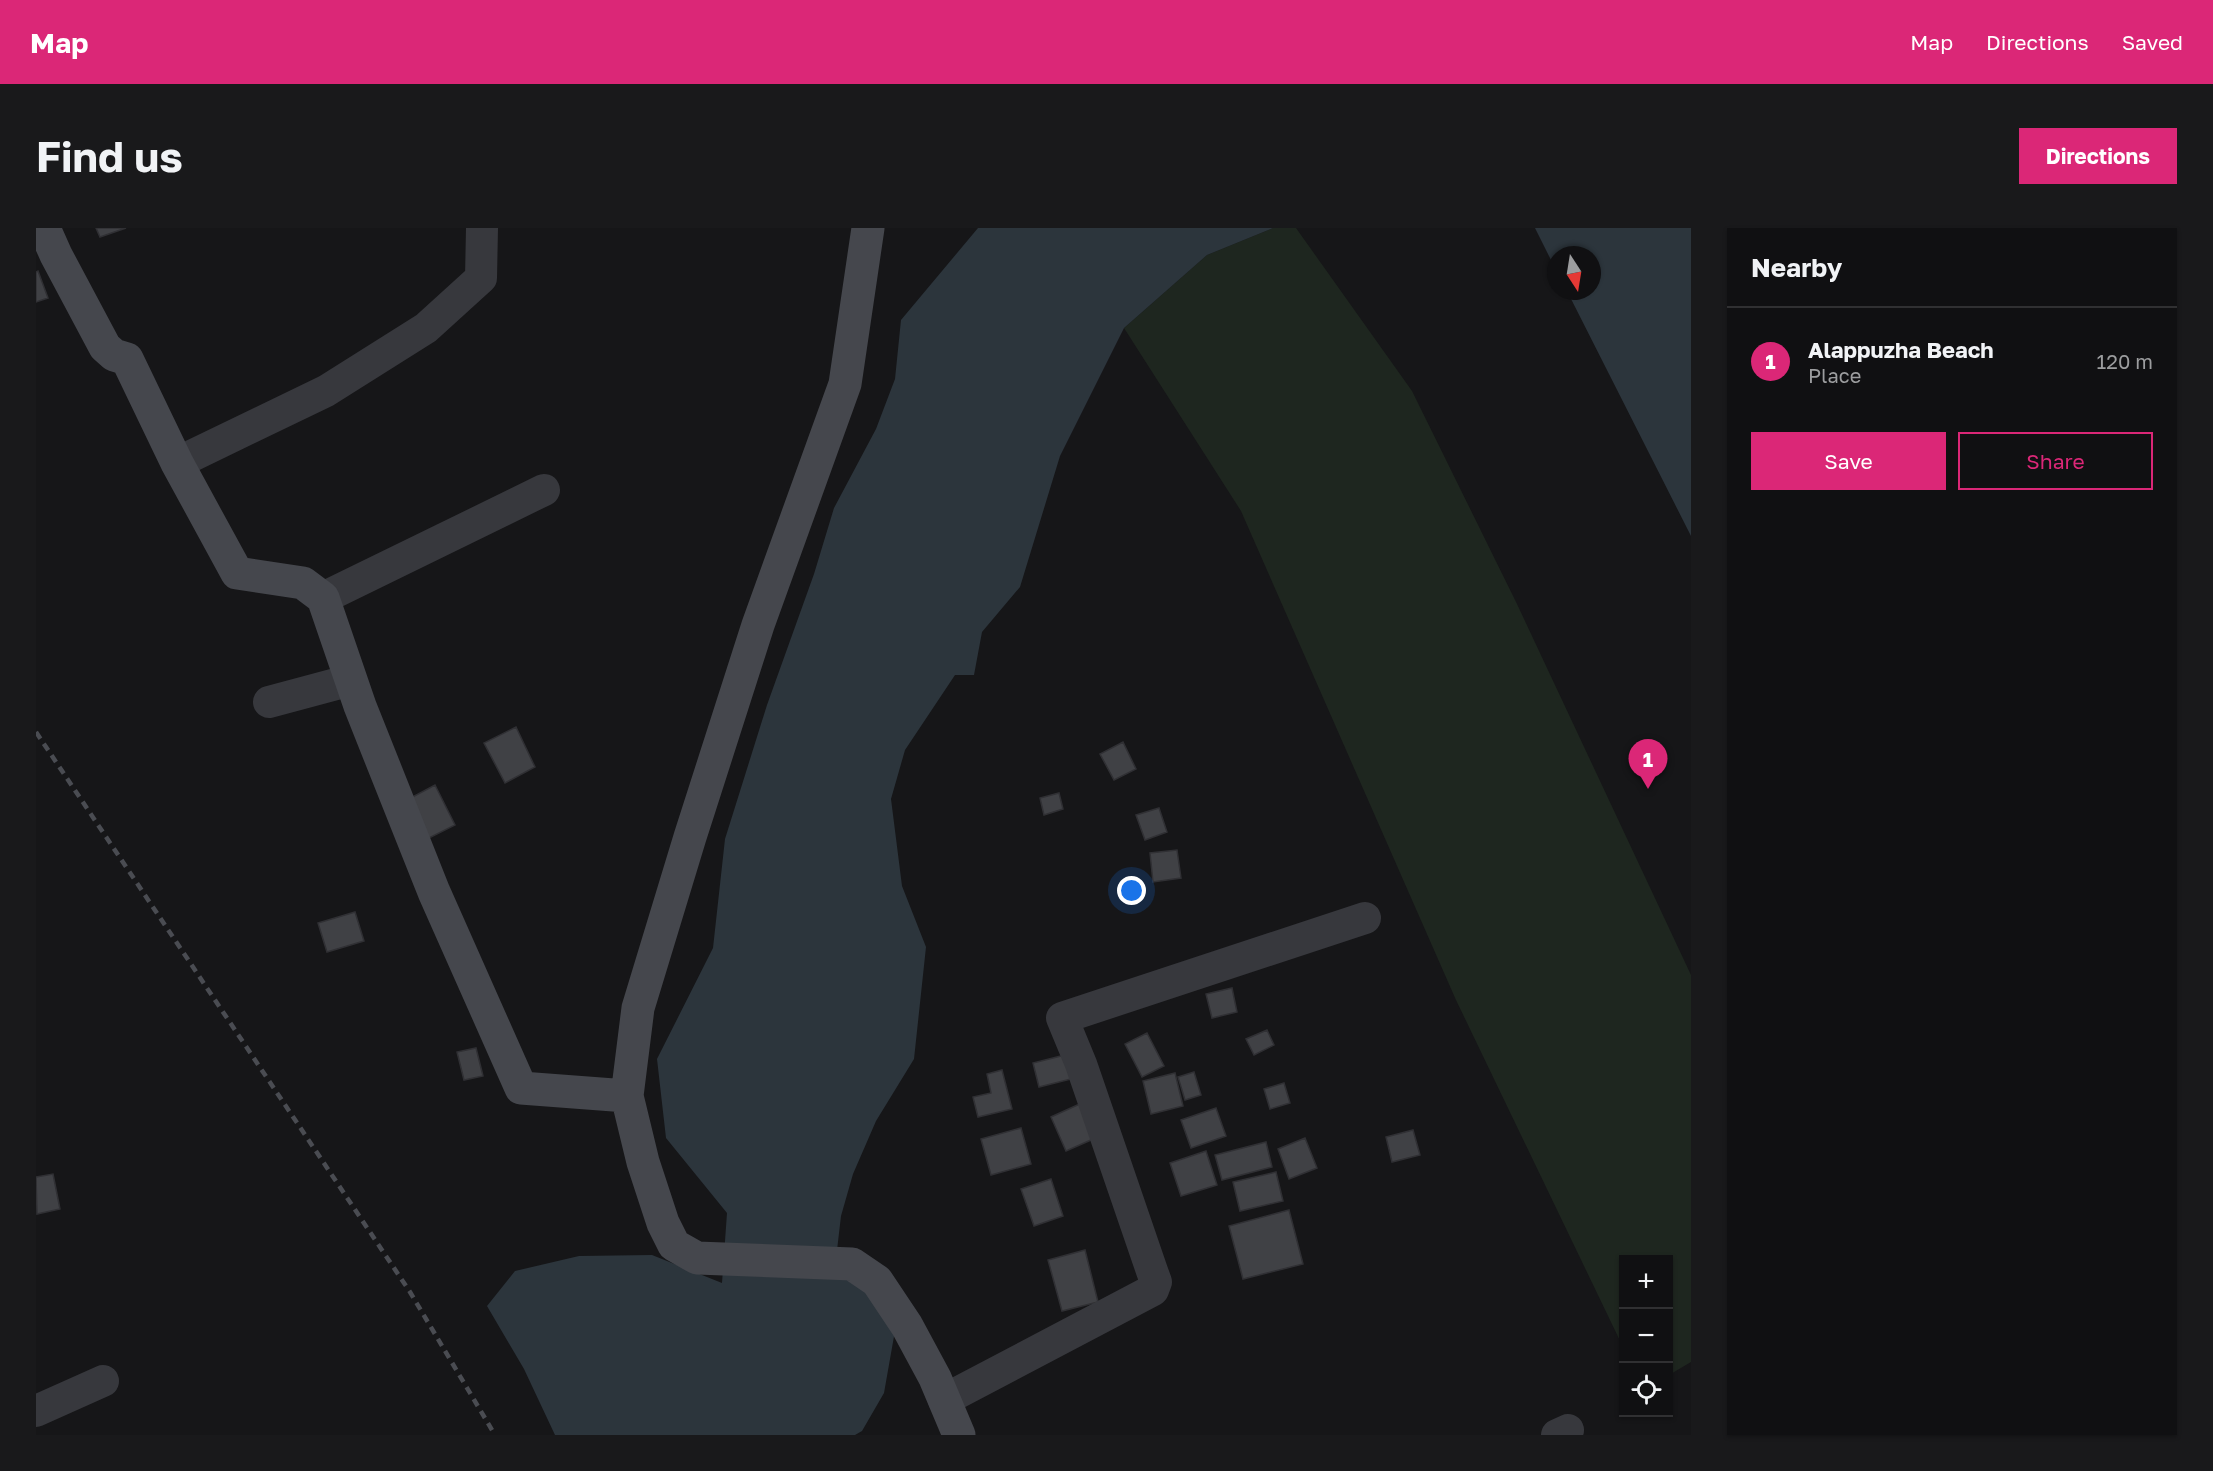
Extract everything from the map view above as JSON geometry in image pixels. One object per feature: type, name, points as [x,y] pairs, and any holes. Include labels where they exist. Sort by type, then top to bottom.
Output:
[{"type":"main road","points":[[44,228],[105,347],[114,355],[127,359],[177,463],[237,573],[303,583],[322,598],[351,680],[434,892],[521,1088],[627,1096]]},
{"type":"main road","points":[[868,228],[845,384],[758,625],[690,837],[638,1008],[627,1096],[663,1223],[674,1245],[697,1258],[852,1264],[878,1281],[907,1326],[935,1378],[958,1434]]},
{"type":"street","points":[[177,463],[326,391],[426,328],[482,278],[482,228]]},
{"type":"street","points":[[322,598],[544,490]]},
{"type":"street","points":[[269,702],[351,680]]},
{"type":"street","points":[[944,1400],[1153,1290],[1156,1282],[1081,1064],[1062,1018],[1365,918]]},
{"type":"street","points":[[36,1411],[103,1381]]},
{"type":"shaded area","points":[[978,228],[1273,228],[1207,255],[1124,328],[1060,456],[1020,587],[982,632],[974,675],[955,675],[905,750],[891,799],[902,886],[926,947],[914,1059],[876,1121],[853,1174],[841,1216],[834,1276],[874,1288],[896,1325],[884,1393],[862,1431],[855,1435],[555,1435],[524,1369],[487,1306],[515,1271],[579,1256],[652,1255],[722,1283],[727,1213],[666,1138],[657,1059],[713,948],[725,839],[767,705],[814,574],[834,508],[876,429],[895,379],[901,320]]},
{"type":"shaded area","points":[[1273,228],[1296,228],[1412,391],[1517,604],[1691,975],[1691,1362],[1673,1373],[1673,1255],[1619,1255],[1619,1339],[1456,1000],[1241,511],[1124,328],[1207,255]]},
{"type":"shaded area","points":[[1535,228],[1691,228],[1691,536],[1572,300],[1601,300],[1601,246],[1547,246],[1547,252]]},
{"type":"building","points":[[96,228],[126,228],[100,237]]},
{"type":"building","points":[[38,271],[48,298],[36,302],[36,272]]},
{"type":"building","points":[[516,727],[535,767],[505,783],[484,743]]},
{"type":"building","points":[[1123,742],[1136,769],[1114,780],[1100,754]]},
{"type":"building","points":[[435,785],[455,825],[423,841],[403,802]]},
{"type":"building","points":[[1059,793],[1063,809],[1044,815],[1040,798]]},
{"type":"building","points":[[1159,808],[1167,832],[1145,840],[1136,815]]},
{"type":"building","points":[[1177,850],[1181,878],[1153,882],[1150,853]]},
{"type":"building","points":[[355,912],[364,941],[327,952],[318,923]]},
{"type":"building","points":[[1232,988],[1237,1012],[1212,1018],[1206,994]]},
{"type":"building","points":[[1267,1030],[1274,1045],[1254,1055],[1246,1039]]},
{"type":"building","points":[[1147,1033],[1164,1066],[1142,1077],[1125,1044]]},
{"type":"building","points":[[476,1048],[483,1076],[464,1080],[457,1052]]},
{"type":"building","points":[[1065,1055],[1071,1079],[1039,1087],[1033,1063]]},
{"type":"building","points":[[1002,1070],[1012,1109],[978,1117],[973,1097],[991,1093],[987,1074]]},
{"type":"building","points":[[1194,1072],[1201,1095],[1185,1100],[1178,1077]]},
{"type":"building","points":[[1175,1073],[1183,1106],[1151,1114],[1143,1081]]},
{"type":"building","points":[[1284,1083],[1290,1103],[1270,1109],[1264,1089]]},
{"type":"building","points":[[1084,1102],[1100,1136],[1066,1151],[1051,1117]]},
{"type":"building","points":[[1216,1108],[1226,1136],[1191,1148],[1181,1120]]},
{"type":"building","points":[[1021,1128],[1031,1164],[991,1175],[981,1139]]},
{"type":"building","points":[[1413,1130],[1420,1155],[1392,1162],[1386,1137]]},
{"type":"building","points":[[1305,1138],[1317,1168],[1289,1179],[1278,1149]]},
{"type":"building","points":[[1266,1142],[1272,1167],[1222,1180],[1215,1155]]},
{"type":"building","points":[[1206,1151],[1217,1185],[1181,1196],[1170,1163]]},
{"type":"building","points":[[1276,1172],[1283,1201],[1240,1211],[1233,1182]]},
{"type":"building","points":[[53,1174],[60,1209],[37,1214],[36,1177]]},
{"type":"building","points":[[1051,1179],[1063,1216],[1034,1226],[1021,1189]]},
{"type":"building","points":[[1289,1210],[1303,1264],[1243,1279],[1229,1226]]},
{"type":"building","points":[[1085,1250],[1098,1302],[1062,1311],[1048,1260]]},
{"type":"railway","points":[[36,732],[410,1292],[495,1435]]},
{"type":"place","name":"Alappuzha Beach","points":[[1648,789]]}]
